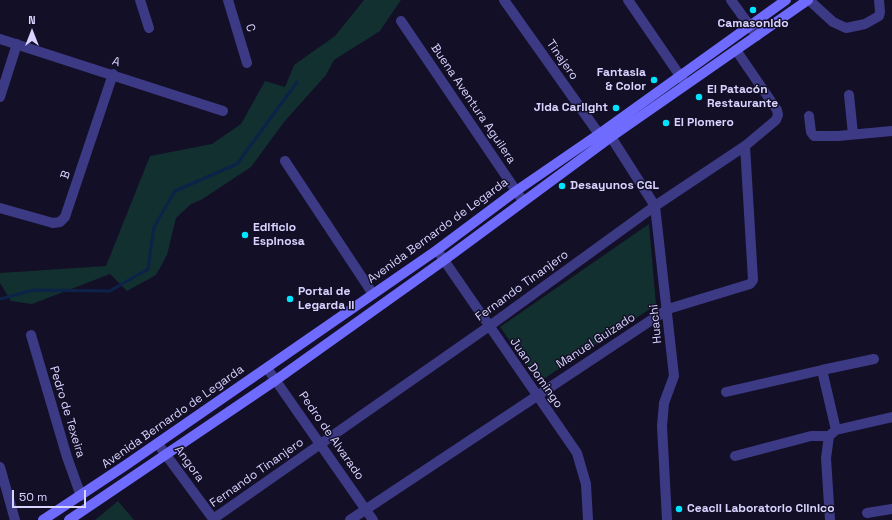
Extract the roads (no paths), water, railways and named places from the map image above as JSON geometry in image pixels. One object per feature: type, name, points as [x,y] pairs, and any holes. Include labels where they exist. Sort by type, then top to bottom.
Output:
[{"type":"street","points":[[140,0],[149,28]]},
{"type":"street","name":"C","points":[[228,0],[247,63]]},
{"type":"street","name":"Tinajero","points":[[504,0],[599,134]]},
{"type":"street","points":[[628,0],[686,85]]},
{"type":"street","points":[[731,0],[757,36]]},
{"type":"street","name":"Avenida Bernardo de Legarda","points":[[43,520],[158,444],[437,250],[516,191],[599,134],[749,25],[786,0]]},
{"type":"street","points":[[69,520],[276,380],[444,260],[611,136],[809,0],[833,22],[846,28],[865,24],[878,16],[880,12],[879,0]]},
{"type":"street","name":"Buena Aventura Aguilera","points":[[401,21],[523,201]]},
{"type":"street","name":"A","points":[[0,39],[113,74],[223,112]]},
{"type":"street","points":[[0,96],[17,44]]},
{"type":"street","name":"Fernando Tinanjero","points":[[213,519],[488,327],[655,206],[745,146],[776,120],[778,110],[736,50]]},
{"type":"street","name":"B","points":[[0,208],[53,223],[60,222],[65,217],[113,74]]},
{"type":"street","points":[[849,95],[853,134]]},
{"type":"street","points":[[809,116],[810,132],[814,136],[892,130]]},
{"type":"street","name":"Huachi","points":[[611,136],[655,206],[668,310],[674,376],[664,403],[662,426],[667,520]]},
{"type":"street","name":"Manuel Guizado","points":[[350,520],[668,310],[746,286],[753,280],[745,146]]},
{"type":"street","points":[[285,161],[373,294]]},
{"type":"street","name":"Juan Domingo","points":[[437,250],[488,327],[577,453],[586,484],[588,520]]},
{"type":"street","name":"Pedro de Texeira","points":[[31,335],[67,457],[81,496]]},
{"type":"street","points":[[726,392],[874,359]]},
{"type":"street","name":"Pedro de Alvarado","points":[[267,368],[373,520]]},
{"type":"street","points":[[822,370],[832,433],[826,458],[830,520]]},
{"type":"street","points":[[735,456],[810,436],[832,433],[892,417]]},
{"type":"street","name":"Angora","points":[[158,444],[213,519]]},
{"type":"street","points":[[0,467],[15,520]]},
{"type":"street","points":[[867,513],[892,509]]},
{"type":"waterway","points":[[0,299],[34,290],[110,291],[148,269],[154,227],[175,191],[237,164],[297,82]]},
{"type":"place","name":"Camasonido","points":[[753,10]]},
{"type":"place","name":"Fantasia & Color","points":[[654,80]]},
{"type":"place","name":"El Patacón Restaurante","points":[[699,97]]},
{"type":"place","name":"Jida Carlight","points":[[616,108]]},
{"type":"place","name":"El Plomero","points":[[666,123]]},
{"type":"place","name":"Desayunos CGL","points":[[562,186]]},
{"type":"place","name":"Edificio Espinosa","points":[[245,235]]},
{"type":"place","name":"Portal de Legarda II","points":[[290,299]]},
{"type":"place","name":"Ceacli Laboratorio Clinico","points":[[679,509]]}]
